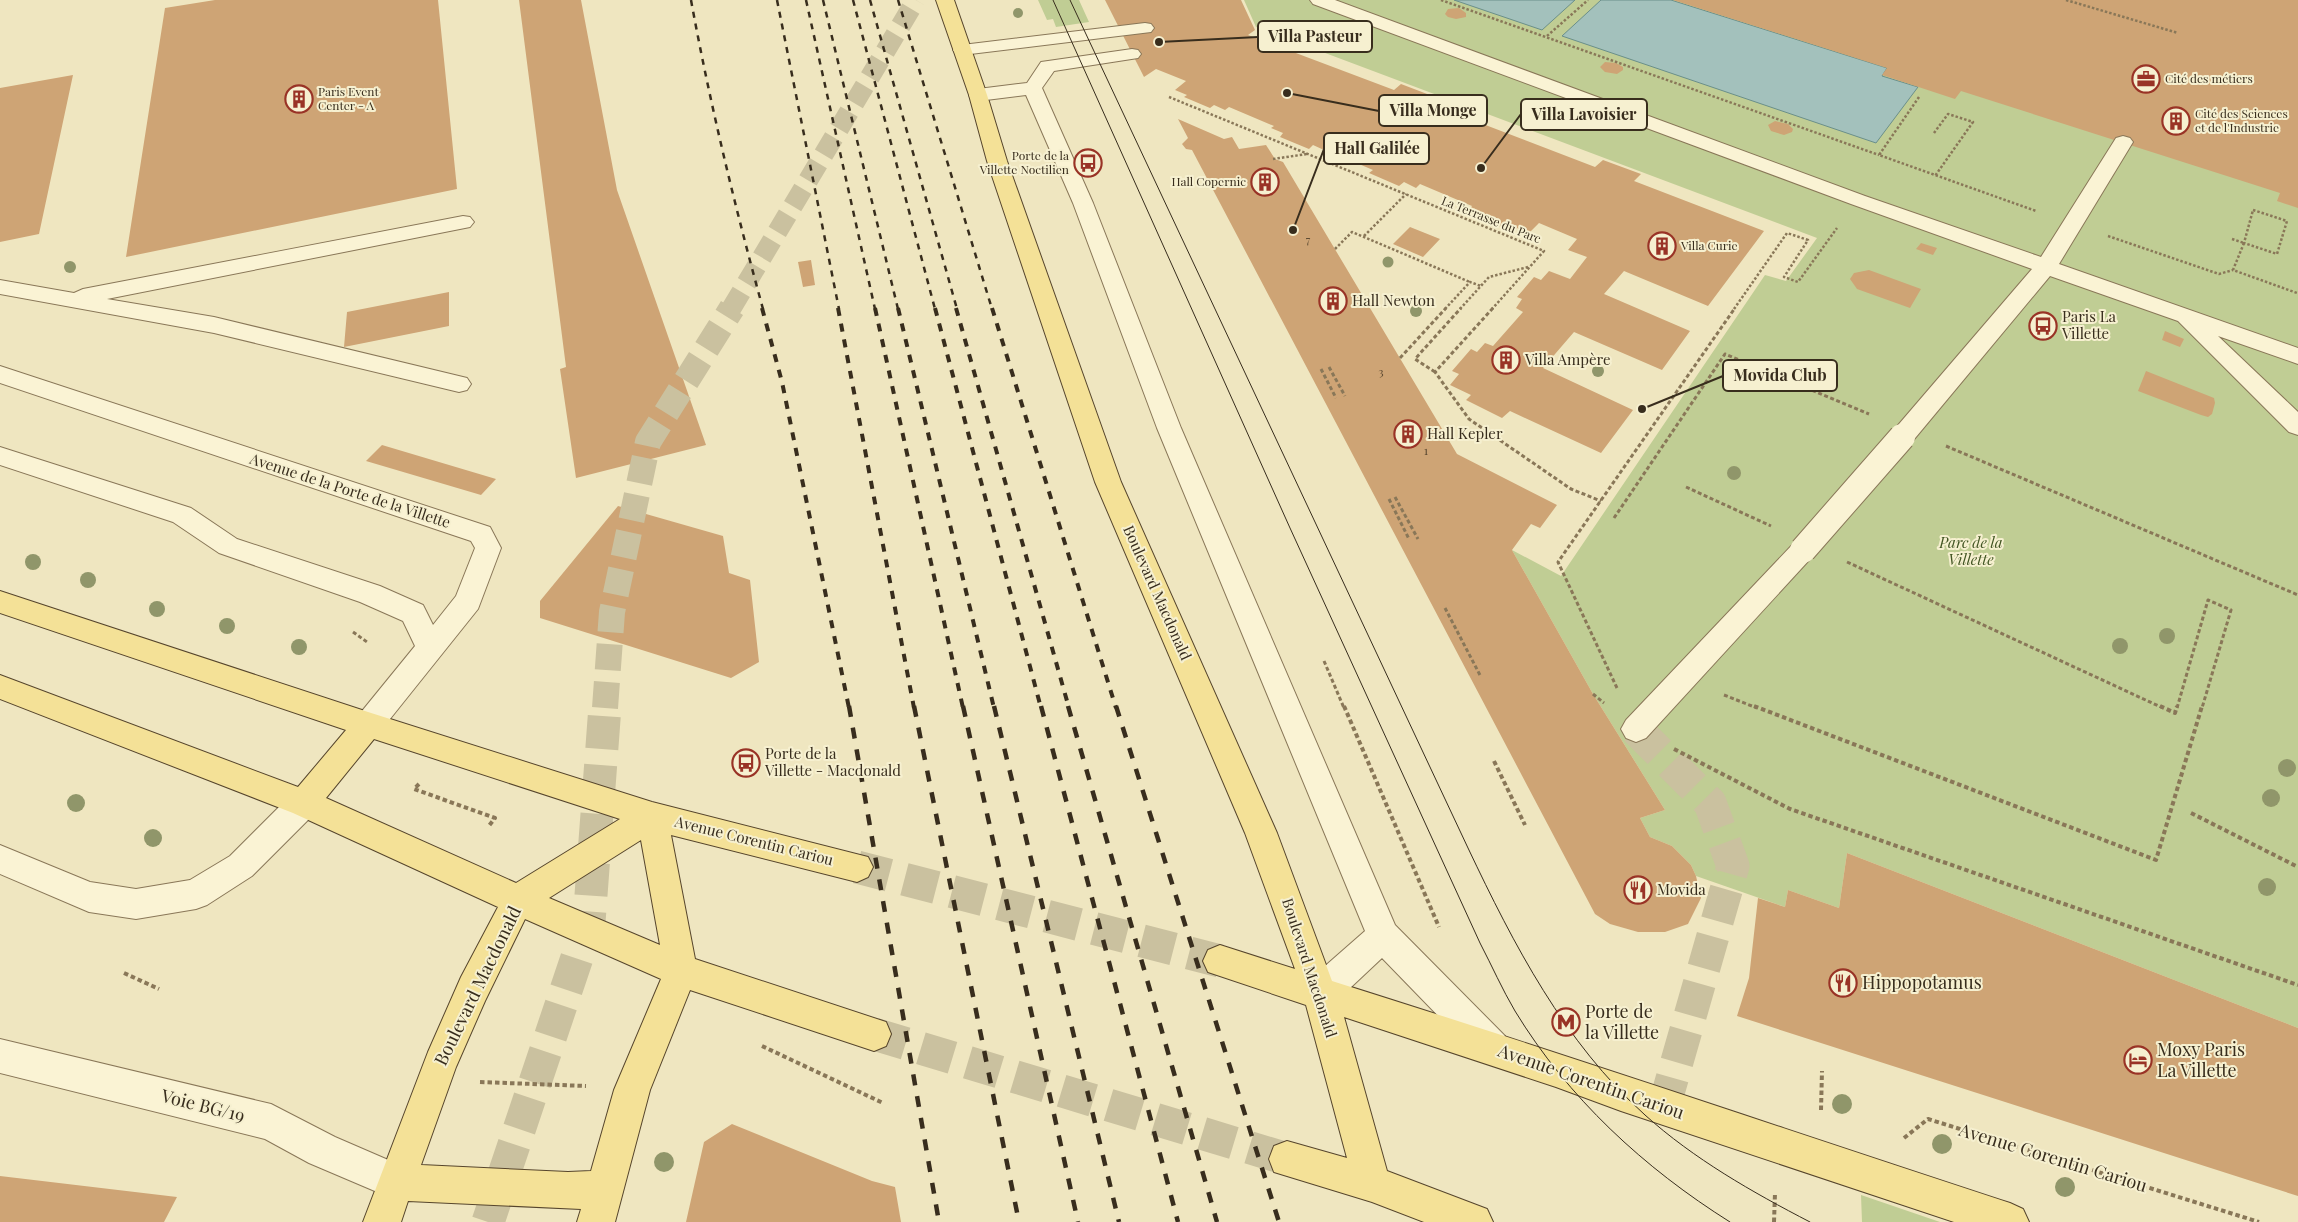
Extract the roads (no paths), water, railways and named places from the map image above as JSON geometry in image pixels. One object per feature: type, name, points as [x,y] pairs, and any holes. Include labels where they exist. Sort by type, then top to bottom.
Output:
[{"type":"main road","name":"Boulevard Macdonald","points":[[945,0],[978,95],[997,161],[1108,482],[1261,833],[1320,993],[1372,1184]]},
{"type":"main road","points":[[0,602],[368,725],[652,816],[681,971],[632,1090],[600,1205],[568,1191],[396,1182]]},
{"type":"main road","points":[[0,688],[304,803],[681,971],[874,1034]]},
{"type":"main road","points":[[304,803],[368,725]]},
{"type":"main road","name":"Boulevard Macdonald","points":[[382,1222],[451,1037],[518,900],[652,816]]},
{"type":"main road","name":"Avenue Corentin Cariou","points":[[652,816],[857,867]]},
{"type":"main road","points":[[1220,961],[1320,993]]},
{"type":"main road","name":"Avenue Corentin Cariou","points":[[1320,993],[1556,1068],[1621,1093],[2010,1222]]},
{"type":"main road","points":[[1287,1159],[1372,1184],[1474,1222]]},
{"type":"street","points":[[1319,0],[1858,200],[1949,240],[2047,265],[2170,316],[2298,356]]},
{"type":"street","points":[[962,50],[1145,28]]},
{"type":"street","points":[[978,95],[1033,88],[1048,66],[1132,54]]},
{"type":"street","points":[[1033,88],[1083,203],[1168,428],[1383,936],[1493,1048]]},
{"type":"street","points":[[1636,729],[1681,678],[1803,550],[2047,265],[2123,142]]},
{"type":"street","points":[[67,299],[462,222]]},
{"type":"street","points":[[0,287],[214,325],[459,384]]},
{"type":"street","points":[[2170,316],[2298,426]]},
{"type":"street","name":"Avenue de la Porte de la Villette","points":[[0,374],[481,534],[488,548],[468,601],[368,725]]},
{"type":"street","points":[[0,456],[182,515],[228,546],[370,594],[413,613],[430,648]]},
{"type":"street","points":[[0,859],[89,897],[136,904],[196,894],[241,866],[304,803]]},
{"type":"street","points":[[1320,993],[1383,936]]},
{"type":"street","name":"Voie BG/19","points":[[0,1056],[271,1122],[322,1150],[396,1182]]},
{"type":"water","points":[[1454,0],[1575,0],[1542,30]]},
{"type":"water","points":[[1601,0],[1671,0],[1887,68],[1882,76],[1918,87],[1876,143],[1562,36]]},
{"type":"tunnel","points":[[731,309],[916,0]]},
{"type":"tunnel","points":[[605,708],[612,612],[648,442],[732,308]]},
{"type":"tunnel","points":[[488,1222],[589,922],[605,706]]},
{"type":"tunnel","points":[[1636,729],[1710,803],[1733,866],[1664,1107]]},
{"type":"tunnel","points":[[857,867],[1220,961]]},
{"type":"tunnel","points":[[874,1034],[1287,1159]]},
{"type":"tram line","points":[[1053,0],[1290,528],[1480,943],[1510,1003],[1536,1043],[1559,1073],[1610,1129],[1668,1178],[1730,1222]]},
{"type":"tram line","points":[[1070,0],[1468,848],[1504,920],[1543,991],[1590,1056],[1616,1087],[1645,1115],[1683,1146],[1724,1174],[1810,1222]]},
{"type":"railway","points":[[691,0],[706,78],[763,309]]},
{"type":"railway","points":[[777,0],[839,309]]},
{"type":"railway","points":[[806,0],[875,309]]},
{"type":"railway","points":[[823,0],[898,309]]},
{"type":"railway","points":[[853,0],[935,309]]},
{"type":"railway","points":[[870,0],[957,309]]},
{"type":"railway","points":[[898,0],[992,309]]},
{"type":"railway","points":[[762,308],[782,382],[849,708]]},
{"type":"railway","points":[[838,308],[914,708]]},
{"type":"railway","points":[[875,308],[963,708]]},
{"type":"railway","points":[[898,308],[994,708]]},
{"type":"railway","points":[[935,308],[1041,708]]},
{"type":"railway","points":[[956,308],[1069,708]]},
{"type":"railway","points":[[992,308],[1116,708]]},
{"type":"railway","points":[[849,706],[939,1222]]},
{"type":"railway","points":[[914,706],[1019,1222]]},
{"type":"railway","points":[[963,706],[1078,1222]]},
{"type":"railway","points":[[994,706],[1119,1222]]},
{"type":"railway","points":[[1041,706],[1178,1222]]},
{"type":"railway","points":[[1068,706],[1217,1222]]},
{"type":"railway","points":[[1116,706],[1279,1222]]},
{"type":"place","name":"Villa Pasteur","points":[[1159,42]]},
{"type":"place","name":"Cité des métiers","points":[[2146,79]]},
{"type":"place","name":"Villa Monge","points":[[1287,93]]},
{"type":"place","name":"Paris Event Center - A","points":[[299,99]]},
{"type":"place","name":"Cité des Sciences et de l'Industrie","points":[[2176,121]]},
{"type":"place","name":"Porte de la Villette Noctilien","points":[[1088,163]]},
{"type":"place","name":"Villa Lavoisier","points":[[1481,168]]},
{"type":"place","name":"Hall Copernic","points":[[1265,182]]},
{"type":"place","name":"Hall Galilée","points":[[1293,230]]},
{"type":"place","name":"Villa Curie","points":[[1662,246]]},
{"type":"place","name":"Hall Newton","points":[[1333,301]]},
{"type":"place","name":"Paris La Villette","points":[[2043,326]]},
{"type":"place","name":"Villa Ampère","points":[[1506,360]]},
{"type":"place","name":"Movida Club","points":[[1642,409]]},
{"type":"place","name":"Hall Kepler","points":[[1408,434]]},
{"type":"place","name":"Porte de la Villette - Macdonald","points":[[746,763]]},
{"type":"place","name":"Movida","points":[[1638,890]]},
{"type":"place","name":"Hippopotamus","points":[[1843,983]]},
{"type":"place","name":"Porte de la Villette","points":[[1566,1022]]},
{"type":"place","name":"Moxy Paris La Villette","points":[[2138,1060]]},
{"type":"park label","name":"Parc de la Villette","points":[[1971,552]]}]
